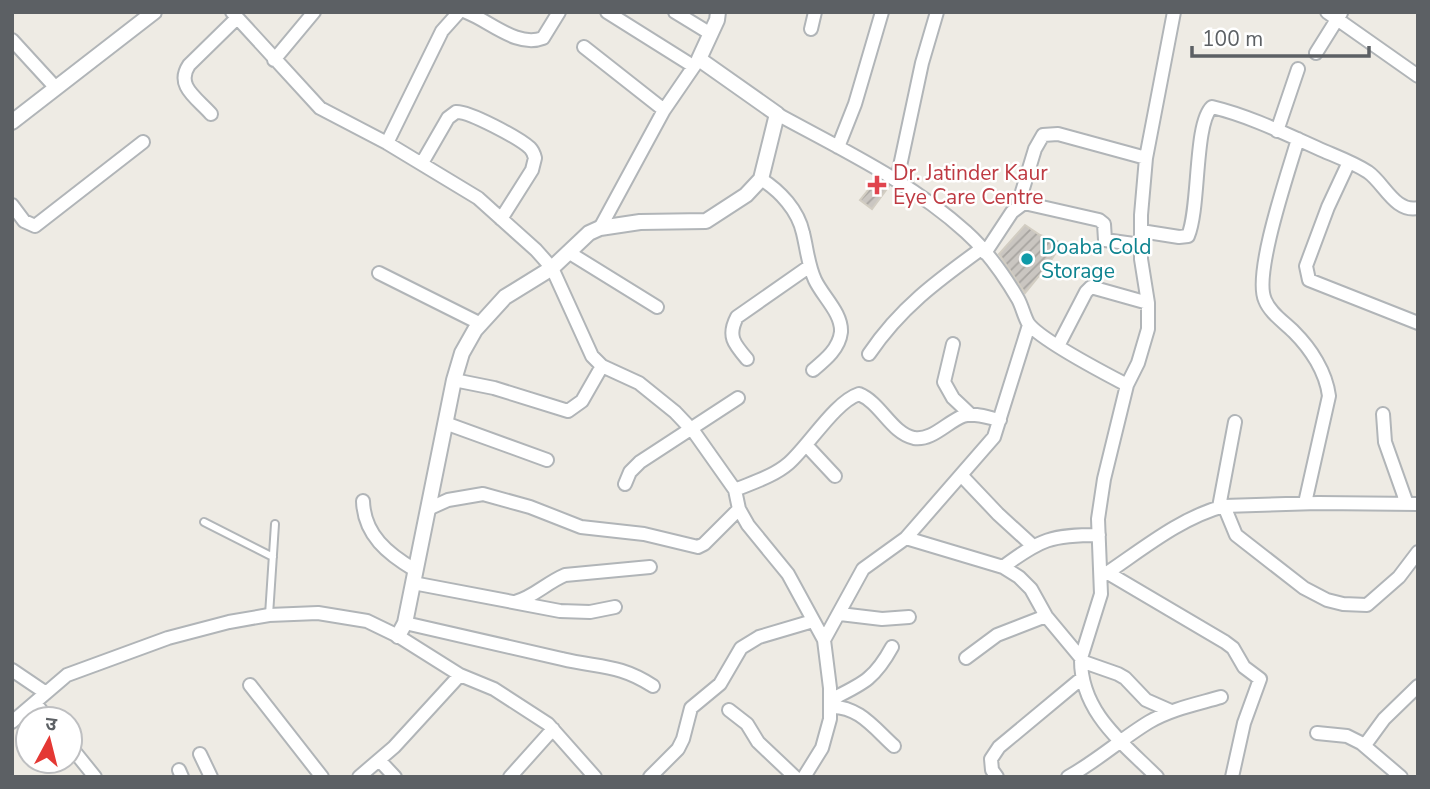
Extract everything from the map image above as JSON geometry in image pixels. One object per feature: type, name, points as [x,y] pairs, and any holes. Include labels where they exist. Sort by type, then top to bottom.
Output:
[{"type":"street","points":[[12,122],[154,12]]},
{"type":"street","points":[[275,61],[314,12]]},
{"type":"street","points":[[387,143],[442,31],[459,12]]},
{"type":"street","points":[[466,12],[528,41],[543,38],[559,12]]},
{"type":"street","points":[[607,12],[777,114],[897,180],[967,233],[1018,299],[1029,325],[1058,346],[1127,385]]},
{"type":"street","points":[[675,12],[710,34]]},
{"type":"street","points":[[600,228],[664,110],[696,63],[718,12]]},
{"type":"street","points":[[811,29],[815,12]]},
{"type":"street","points":[[838,148],[855,104],[882,12]]},
{"type":"street","points":[[897,180],[922,62],[937,12]]},
{"type":"street","points":[[1157,777],[1121,743],[1098,715],[1082,678],[1081,659],[1105,575],[1098,519],[1104,479],[1127,385],[1138,363],[1148,329],[1148,303],[1140,259],[1146,158],[1174,12]]},
{"type":"street","points":[[1316,53],[1335,14],[1418,76]]},
{"type":"street","points":[[211,114],[185,86],[184,72],[235,15],[320,108],[387,143],[478,198],[536,250],[552,268],[592,356],[602,366],[639,383],[691,428],[736,490],[739,509],[748,525],[788,574],[824,640],[830,719],[821,748],[804,777]]},
{"type":"street","points":[[12,40],[56,88]]},
{"type":"street","points":[[584,47],[664,110]]},
{"type":"street","points":[[1277,131],[1298,69]]},
{"type":"street","points":[[1141,231],[1188,236],[1203,130],[1210,107],[1298,139],[1349,162],[1368,172],[1397,203],[1410,209],[1418,208]]},
{"type":"street","points":[[422,163],[448,118],[456,112],[466,113],[530,148],[535,158],[532,170],[501,219]]},
{"type":"street","points":[[402,630],[454,380],[462,353],[481,324],[505,297],[552,268],[589,233],[600,228],[640,222],[706,221],[746,195],[761,179],[777,114]]},
{"type":"street","points":[[869,354],[902,311],[983,251],[1018,205],[1035,149],[1043,135],[1058,135],[1146,158]]},
{"type":"street","points":[[1298,139],[1278,205],[1262,283],[1265,301],[1296,334],[1324,372],[1327,383],[1329,396],[1305,503]]},
{"type":"street","points":[[12,205],[24,221],[35,226],[143,142]]},
{"type":"street","points":[[1349,162],[1328,207],[1306,266],[1306,276],[1309,280],[1418,323]]},
{"type":"street","points":[[761,179],[774,188],[797,217],[816,282],[838,317],[841,334],[834,351],[813,370]]},
{"type":"street","points":[[1018,205],[1034,204],[1099,220],[1104,224],[1105,240],[1141,245]]},
{"type":"street","points":[[568,252],[657,307]]},
{"type":"street","points":[[747,359],[732,337],[732,327],[737,317],[810,266]]},
{"type":"street","points":[[379,273],[481,324]]},
{"type":"street","points":[[1058,346],[1091,287],[1148,303]]},
{"type":"street","points":[[824,640],[863,569],[906,538],[985,449],[1000,420],[1029,325]]},
{"type":"street","points":[[953,344],[944,382],[953,398],[971,415]]},
{"type":"street","points":[[454,380],[494,388],[568,411],[582,401],[602,366]]},
{"type":"street","points":[[736,490],[780,470],[807,446],[836,410],[848,399],[859,394],[874,403],[898,429],[915,438],[931,435],[962,416],[1000,420]]},
{"type":"street","points":[[625,484],[634,467],[738,397]]},
{"type":"street","points":[[1105,575],[1167,533],[1221,506],[1305,503],[1412,504],[1385,442],[1383,414]]},
{"type":"street","points":[[1235,422],[1221,506],[1236,535],[1304,588],[1327,600],[1367,605],[1399,578],[1418,552]]},
{"type":"street","points":[[445,423],[547,460]]},
{"type":"street","points":[[807,446],[835,476]]},
{"type":"street","points":[[961,475],[1033,546]]},
{"type":"street","points":[[428,509],[448,500],[484,494],[530,507],[581,527],[644,534],[698,547],[712,537],[739,509]]},
{"type":"street","points":[[363,501],[367,526],[373,536],[414,576],[514,602],[578,613],[615,607]]},
{"type":"street","points":[[1003,567],[1033,546],[1055,536],[1099,535]]},
{"type":"street","points":[[906,538],[1003,567],[1019,577],[1031,589],[1045,616],[1081,659],[1125,678],[1146,700],[1171,711]]},
{"type":"street","points":[[514,602],[527,599],[551,581],[565,575],[650,567]]},
{"type":"street","points":[[1105,575],[1225,642],[1233,648],[1244,667],[1260,679],[1244,723],[1232,777]]},
{"type":"street","points":[[12,722],[67,676],[168,638],[229,621],[269,615],[318,613],[611,666],[638,676],[653,686]]},
{"type":"street","points":[[840,614],[882,619],[909,617]]},
{"type":"street","points":[[966,659],[997,635],[1045,616]]},
{"type":"street","points":[[650,777],[678,748],[691,708],[720,684],[741,648],[759,636],[813,621]]},
{"type":"street","points":[[402,630],[460,675],[494,689],[553,729],[595,777]]},
{"type":"street","points":[[830,704],[877,672],[892,647]]},
{"type":"street","points":[[12,670],[46,693]]},
{"type":"street","points":[[359,777],[379,760],[460,675]]},
{"type":"street","points":[[997,777],[992,770],[991,759],[999,747],[1082,678]]},
{"type":"street","points":[[250,685],[322,777]]},
{"type":"street","points":[[1365,746],[1384,719],[1418,686]]},
{"type":"street","points":[[1068,777],[1149,722],[1171,711],[1221,697]]},
{"type":"street","points":[[830,704],[853,710],[894,746]]},
{"type":"street","points":[[729,710],[747,724],[758,742],[795,777]]},
{"type":"street","points":[[510,777],[553,729]]},
{"type":"street","points":[[1317,733],[1348,736],[1365,746],[1401,777]]},
{"type":"street","points":[[200,754],[211,777]]},
{"type":"street","points":[[379,760],[394,777]]},
{"type":"street","points":[[84,763],[95,777]]},
{"type":"lane","points":[[204,522],[273,557]]},
{"type":"lane","points":[[269,615],[275,524]]},
{"type":"building","points":[[877,179],[889,186],[872,209],[860,200]]},
{"type":"building","name":"Doaba Cold Storage","points":[[1025,225],[1040,235],[1062,243],[1025,293],[999,254]]},
{"type":"place","name":"Dr. Jatinder Kaur Eye Care Centre","points":[[877,185]]},
{"type":"place","name":"Doaba Cold Storage","points":[[1027,259]]}]
